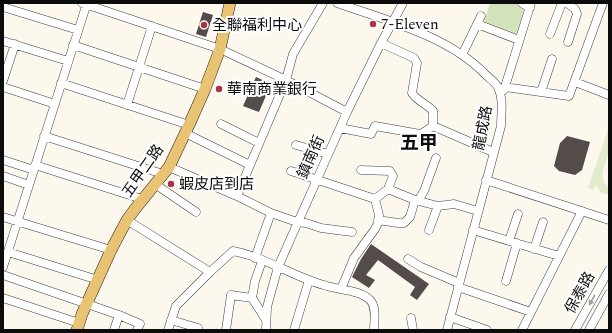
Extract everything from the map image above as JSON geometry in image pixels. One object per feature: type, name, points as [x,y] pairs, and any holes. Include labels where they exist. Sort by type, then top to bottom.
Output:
[{"type":"main road","name":"五甲二路","points":[[78,326],[111,250],[127,220],[166,170],[206,89],[220,49],[229,3]]},
{"type":"street","points":[[3,268],[78,30],[85,3],[220,49],[286,80],[346,112]]},
{"type":"street","points":[[237,196],[286,80],[294,54],[323,3]]},
{"type":"street","name":"龍成路","points":[[337,3],[393,22],[431,38],[462,55],[474,62],[497,86],[501,97],[501,126],[447,330]]},
{"type":"street","name":"鎮南街","points":[[266,330],[267,307],[278,267],[346,112],[403,3]]},
{"type":"street","points":[[501,97],[530,6],[522,3]]},
{"type":"street","points":[[550,34],[562,3]]},
{"type":"street","points":[[567,3],[575,9],[577,14],[568,42]]},
{"type":"street","points":[[505,87],[569,96],[603,3]]},
{"type":"street","points":[[3,7],[78,30]]},
{"type":"street","points":[[462,55],[481,16]]},
{"type":"street","points":[[477,24],[519,40]]},
{"type":"street","points":[[127,104],[152,26]]},
{"type":"street","points":[[3,41],[68,61]]},
{"type":"street","points":[[381,43],[414,58],[417,63],[412,93],[415,97],[428,105],[433,111],[433,126]]},
{"type":"street","points":[[3,81],[15,44]]},
{"type":"street","points":[[73,46],[206,89]]},
{"type":"street","points":[[541,92],[552,59]]},
{"type":"street","points":[[575,82],[609,95]]},
{"type":"street","points":[[61,83],[127,104],[187,129],[250,165]]},
{"type":"street","points":[[3,87],[55,104]]},
{"type":"street","points":[[221,124],[259,143]]},
{"type":"street","points":[[340,128],[371,134],[375,126],[420,134],[433,126]]},
{"type":"street","points":[[433,126],[493,152]]},
{"type":"street","points":[[44,136],[166,170],[237,196],[297,222],[306,223],[321,228],[352,232]]},
{"type":"street","points":[[296,144],[328,154]]},
{"type":"street","points":[[378,220],[399,224],[404,223],[410,217],[416,200],[424,191],[436,158]]},
{"type":"street","points":[[3,160],[35,167],[142,199]]},
{"type":"street","points":[[361,170],[390,171],[393,176],[388,189],[375,199]]},
{"type":"street","points":[[290,171],[375,199]]},
{"type":"street","points":[[3,176],[29,184]]},
{"type":"street","points":[[486,180],[609,220]]},
{"type":"street","points":[[155,184],[196,212]]},
{"type":"street","points":[[388,189],[416,200],[438,206],[454,204],[478,211]]},
{"type":"street","points":[[341,289],[354,258],[375,229],[378,220],[375,199]]},
{"type":"street","points":[[429,230],[438,206]]},
{"type":"street","points":[[522,330],[582,211]]},
{"type":"street","points":[[266,320],[252,298],[259,260],[271,212]]},
{"type":"street","points":[[506,281],[518,214]]},
{"type":"street","points":[[3,217],[111,250]]},
{"type":"street","points":[[127,220],[210,272]]},
{"type":"street","points":[[534,249],[542,222]]},
{"type":"street","points":[[473,230],[559,256]]},
{"type":"street","points":[[168,330],[176,306],[233,251],[320,284],[360,294],[372,302],[374,307],[374,330]]},
{"type":"street","points":[[8,252],[98,280]]},
{"type":"street","points":[[408,259],[421,267],[459,285],[531,312]]},
{"type":"street","name":"保泰路","points":[[576,330],[609,270]]},
{"type":"street","points":[[3,275],[119,315],[139,327]]},
{"type":"street","points":[[294,330],[309,280]]},
{"type":"street","points":[[226,330],[231,294],[252,298]]},
{"type":"street","name":"保泰路","points":[[588,330],[609,294]]},
{"type":"street","points":[[3,298],[78,326]]},
{"type":"street","points":[[114,330],[119,315]]},
{"type":"street","points":[[450,317],[487,330]]},
{"type":"street","points":[[411,318],[413,330]]},
{"type":"street","points":[[171,320],[198,328]]},
{"type":"green space","points":[[490,3],[517,3],[524,8],[518,34],[516,36],[484,22]]},
{"type":"green space","points":[[609,127],[609,149],[603,170],[603,179],[609,187],[609,195],[600,192],[596,185],[593,190],[588,188]]},
{"type":"building","name":"全聯福利中心","points":[[203,12],[213,15],[206,37],[196,34]]},
{"type":"building","points":[[256,77],[271,84],[259,112],[243,106]]},
{"type":"building","points":[[567,136],[590,142],[582,170],[575,175],[559,171],[554,166],[560,143]]},
{"type":"building","points":[[371,244],[429,284],[417,300],[410,295],[415,287],[378,260],[366,275],[375,280],[369,288],[352,277]]},
{"type":"place","name":"7-Eleven","points":[[373,24]]},
{"type":"place","name":"全聯福利中心","points":[[204,25]]},
{"type":"place","name":"華南商業銀行","points":[[219,89]]},
{"type":"place","name":"蝦皮店到店","points":[[171,184]]},
{"type":"district","name":"五甲","points":[[419,143]]}]
